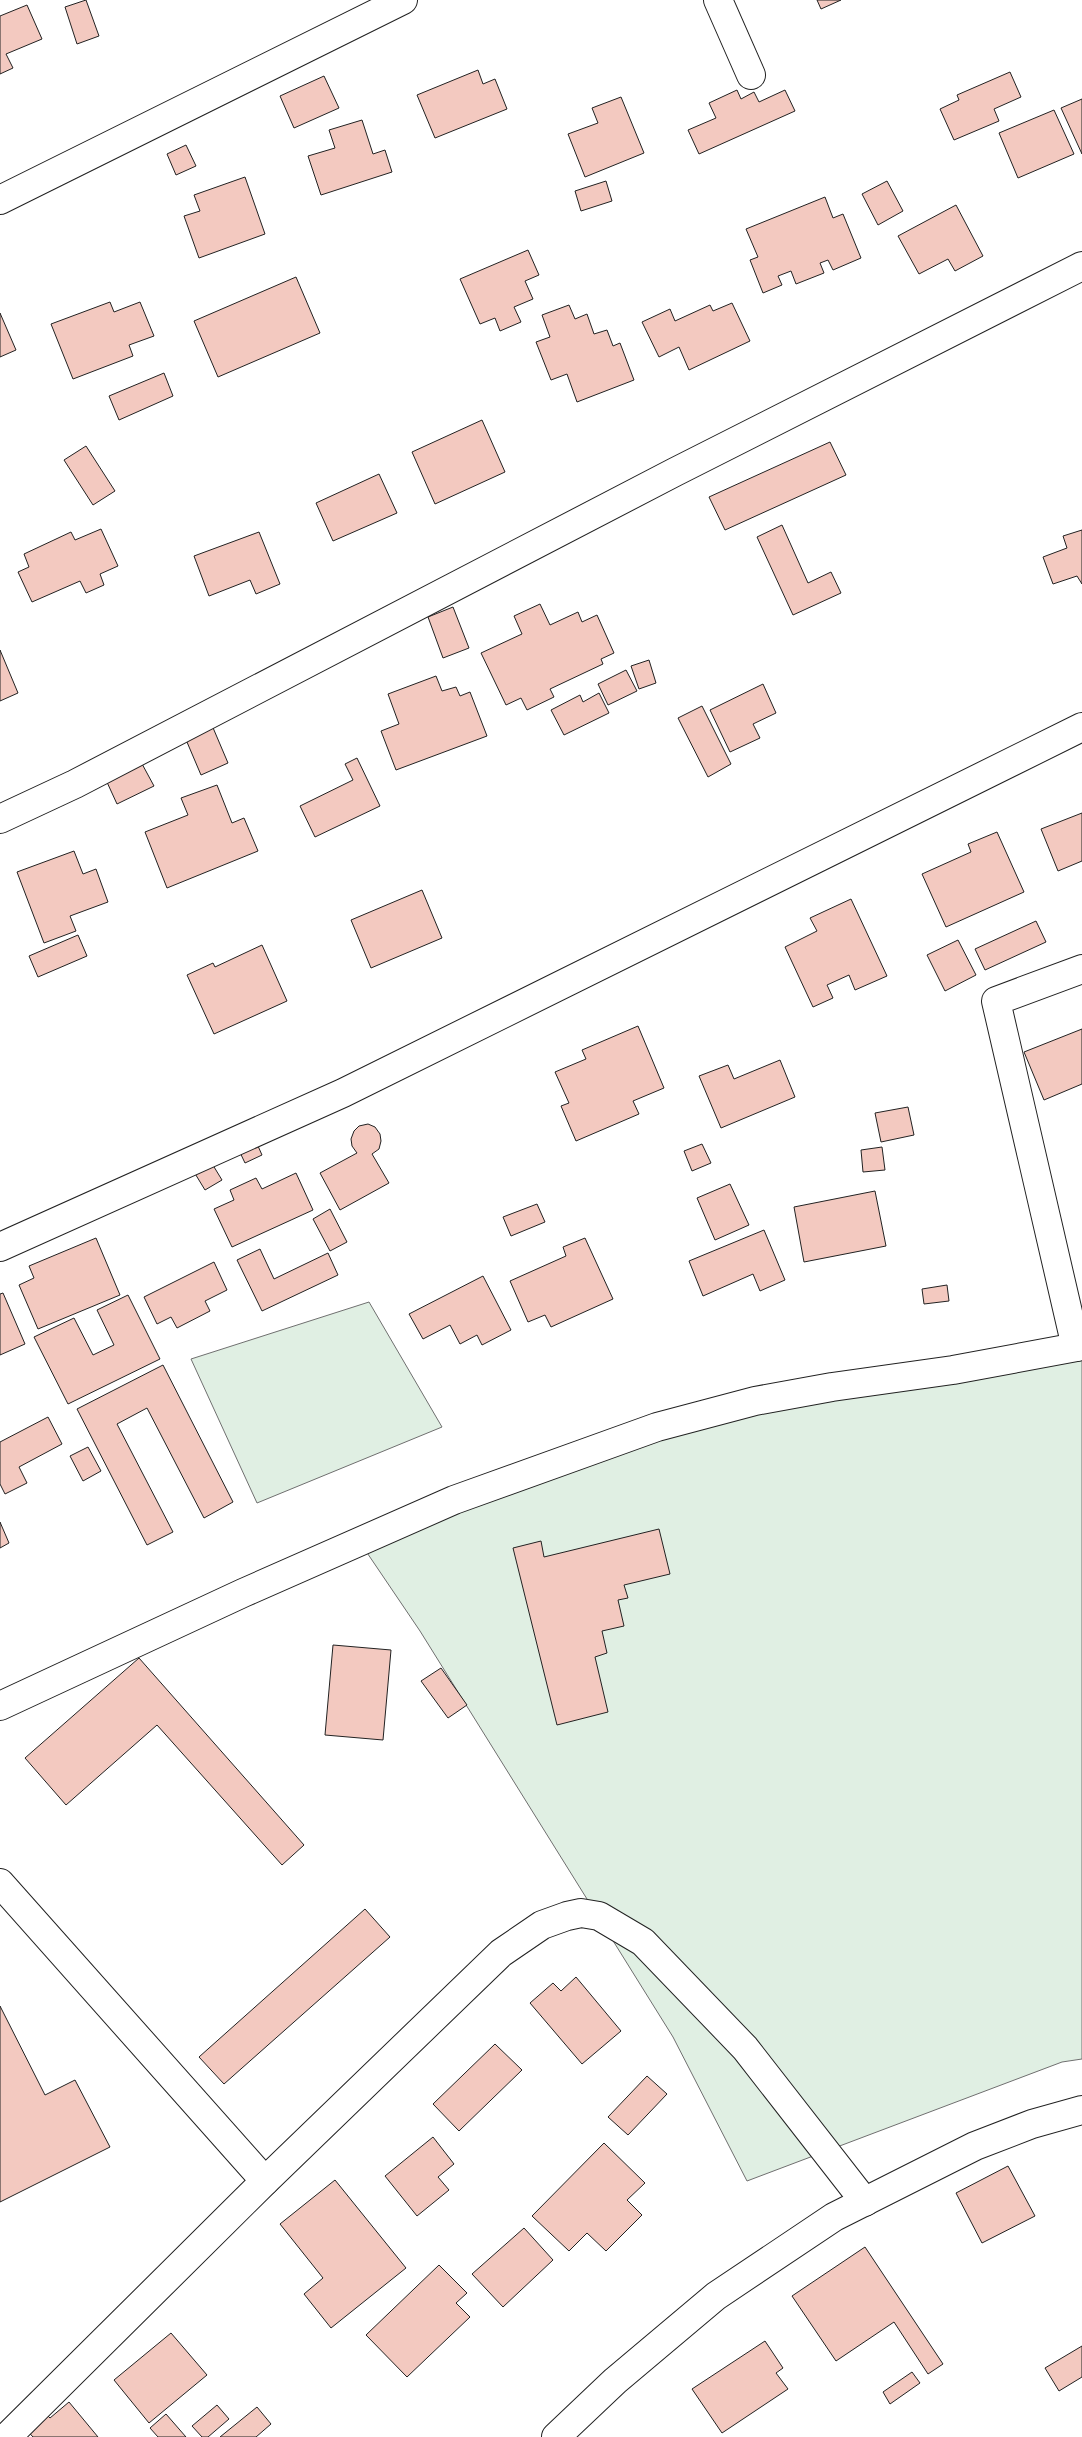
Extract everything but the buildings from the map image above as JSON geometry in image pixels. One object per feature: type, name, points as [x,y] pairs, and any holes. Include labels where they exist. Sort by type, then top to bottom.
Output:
[{"type":"street","points":[[0,200],[403,0]]},
{"type":"street","points":[[718,0],[750,75]]},
{"type":"street","points":[[0,818],[74,784],[675,472],[1082,266]]},
{"type":"street","points":[[0,1247],[343,1093],[1082,727]]},
{"type":"street","points":[[0,1706],[243,1593],[454,1500],[657,1427],[755,1401],[832,1387],[953,1370],[1079,1347],[996,1001],[1082,969]]},
{"type":"street","points":[[0,1883],[265,2180]]},
{"type":"street","points":[[8,2437],[265,2180],[501,1953],[542,1925],[567,1916],[590,1913],[606,1920],[643,1942],[745,2048],[865,2202]]},
{"type":"street","points":[[556,2437],[615,2381],[716,2296],[834,2218],[975,2146],[1032,2124],[1082,2110]]},
{"type":"green space","points":[[369,1302],[442,1427],[257,1503],[191,1359]]},
{"type":"green space","points":[[1082,1352],[1082,2059],[1062,2062],[747,2181],[673,2037],[420,1631],[355,1535],[688,1419]]}]
